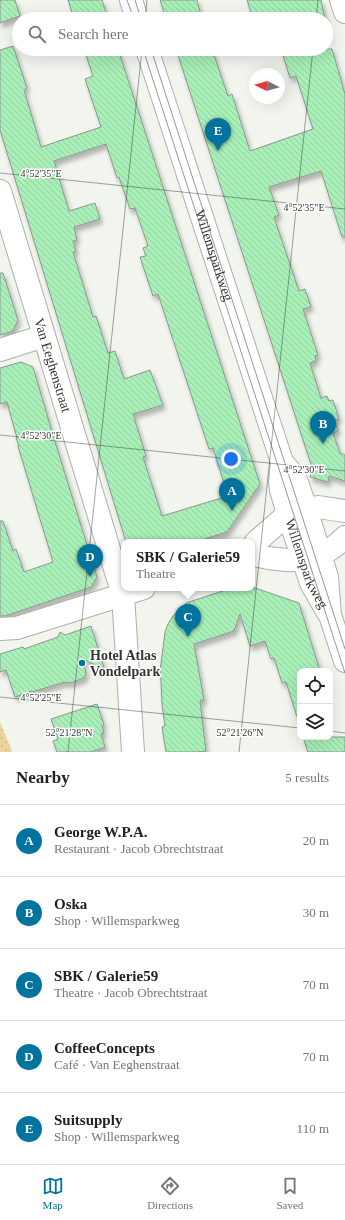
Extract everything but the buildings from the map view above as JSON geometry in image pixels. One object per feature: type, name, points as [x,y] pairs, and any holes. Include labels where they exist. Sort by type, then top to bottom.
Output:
[{"type":"street","points":[[131,0],[135,12]]},
{"type":"street","points":[[341,0],[345,12]]},
{"type":"street","name":"Willemsparkweg","points":[[149,56],[282,462],[294,476],[297,511],[312,557],[327,578],[330,615],[345,661]]},
{"type":"street","name":"Van Eeghenstraat","points":[[0,191],[121,585]]},
{"type":"street","points":[[0,350],[44,336]]},
{"type":"street","points":[[255,544],[297,511],[318,507],[345,511]]},
{"type":"street","points":[[255,555],[261,558],[293,561],[312,557],[338,544],[345,537]]},
{"type":"street","name":"Van Eeghenstraat","points":[[123,591],[133,752]]},
{"type":"street","points":[[0,629],[18,628],[135,591]]},
{"type":"shaded area","points":[[0,722],[12,751],[12,752],[0,752]]},
{"type":"tram line","points":[[127,0],[131,12]]},
{"type":"tram line","points":[[135,0],[139,12]]},
{"type":"tram line","points":[[145,56],[345,673]]},
{"type":"tram line","points":[[153,56],[345,649]]},
{"type":"place","name":"Suitsupply","points":[[218,151]]},
{"type":"place","name":"Oska","points":[[323,444]]},
{"type":"place","name":"George W.P.A.","points":[[232,511]]},
{"type":"place","name":"CoffeeConcepts","points":[[90,577]]},
{"type":"place","name":"SBK / Galerie59","points":[[188,637]]},
{"type":"place","name":"Hotel Atlas Vondelpark","points":[[82,663]]}]
